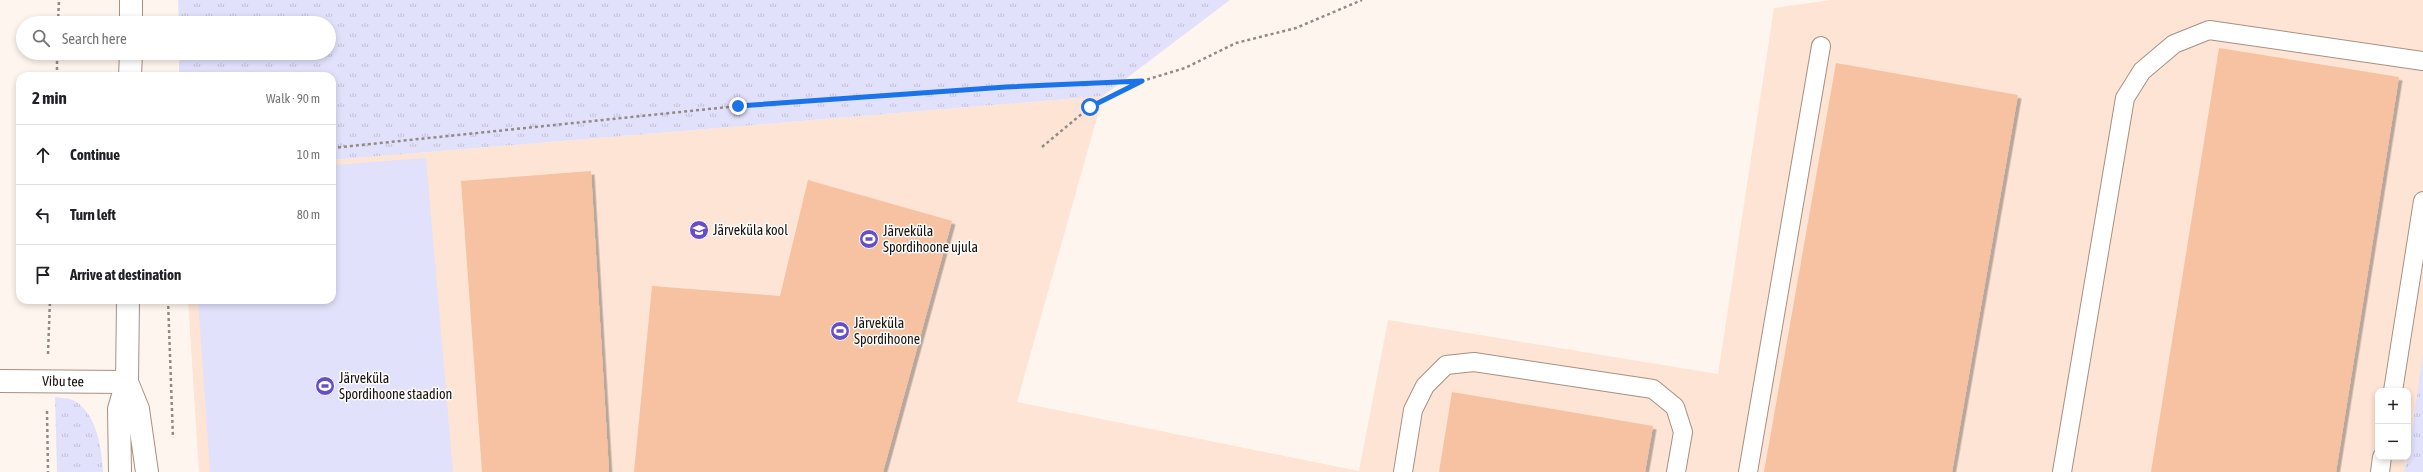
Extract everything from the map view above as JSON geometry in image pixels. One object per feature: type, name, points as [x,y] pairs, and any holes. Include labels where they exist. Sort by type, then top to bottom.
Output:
[{"type":"street","points":[[131,0],[131,16]]},
{"type":"street","points":[[130,72],[131,60]]},
{"type":"street","points":[[120,472],[119,409],[127,382],[128,304]]},
{"type":"street","name":"Vibu tee","points":[[0,381],[127,382]]},
{"type":"street","points":[[127,382],[138,409],[147,472]]},
{"type":"lane","points":[[2062,472],[2125,98],[2142,71],[2174,44],[2209,30],[2423,61]]},
{"type":"lane","points":[[1748,472],[1821,46]]},
{"type":"lane","points":[[2393,388],[2423,201]]},
{"type":"lane","points":[[1403,472],[1413,410],[1425,386],[1446,365],[1474,362],[1653,389],[1675,407],[1683,432],[1676,472]]},
{"type":"lane","points":[[2380,472],[2382,460]]},
{"type":"path","points":[[58,16],[59,0]]},
{"type":"path","points":[[1042,147],[1090,107],[1142,81],[1185,68],[1236,42],[1296,28],[1362,0]]},
{"type":"path","points":[[57,60],[57,72]]},
{"type":"path","points":[[336,148],[738,106],[1006,87],[1142,81]]},
{"type":"path","points":[[168,304],[173,441]]},
{"type":"shaded area","points":[[1831,0],[2423,0],[2423,438],[2418,472],[199,472],[188,304],[336,304],[336,160],[1103,96],[1017,402],[1359,471],[1388,320],[1718,374],[1774,8]]},
{"type":"green space","points":[[178,0],[1230,0],[1103,96],[336,160],[336,72],[179,72],[179,60],[336,60],[336,16],[179,16]]},
{"type":"green space","name":"Järveküla Spordihoone staadion","points":[[426,158],[453,472],[210,472],[198,304],[336,304],[336,165]]},
{"type":"green space","points":[[2423,355],[2423,472],[2404,472],[2407,460],[2411,460],[2411,437]]},
{"type":"green space","points":[[55,397],[73,400],[88,413],[97,432],[103,472],[57,472]]},
{"type":"building","points":[[2219,48],[2399,77],[2336,472],[2151,472]]},
{"type":"building","points":[[1836,63],[2018,95],[1952,472],[1764,472]]},
{"type":"building","points":[[591,171],[609,472],[482,472],[461,181]]},
{"type":"building","points":[[808,180],[952,221],[883,472],[634,472],[652,286],[780,296]]},
{"type":"building","points":[[1452,392],[1653,426],[1645,472],[1439,472]]},
{"type":"place","name":"Järveküla kool","points":[[699,230]]},
{"type":"place","name":"Järveküla Spordihoone ujula","points":[[869,239]]},
{"type":"place","name":"Järveküla Spordihoone","points":[[840,331]]},
{"type":"place","name":"Järveküla Spordihoone staadion","points":[[325,386]]},
{"type":"route","points":[[738,106],[1006,87],[1142,81],[1090,107]]}]
